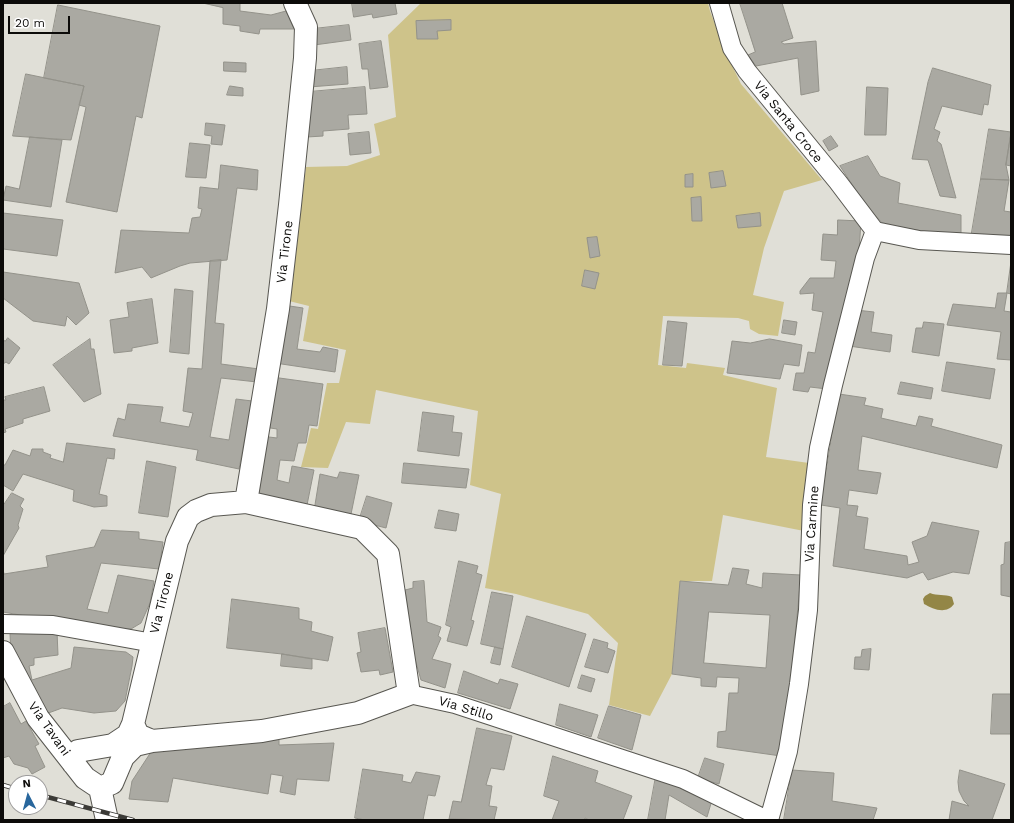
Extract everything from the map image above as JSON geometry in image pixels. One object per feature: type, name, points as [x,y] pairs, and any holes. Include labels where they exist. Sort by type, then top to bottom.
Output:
[{"type":"street","name":"Via Tirone","points":[[246,502],[278,309],[305,58],[306,27],[295,3]]},
{"type":"street","name":"Via Santa Croce","points":[[719,3],[732,48],[747,71],[876,231]]},
{"type":"street","points":[[876,231],[919,240],[1011,245]]},
{"type":"street","name":"Via Carmine","points":[[768,820],[788,751],[799,684],[808,610],[812,505],[819,448],[833,385],[865,258],[876,231]]},
{"type":"street","name":"Via Tirone","points":[[133,724],[177,541],[188,517],[196,511],[211,505],[246,502],[362,528],[388,554],[409,694]]},
{"type":"street","points":[[3,624],[53,626],[153,643]]},
{"type":"street","name":"Via Tavani","points":[[3,652],[38,718],[85,778],[100,788]]},
{"type":"street","points":[[107,820],[100,788],[112,783],[123,757],[135,745],[152,741],[262,731],[358,713],[409,694]]},
{"type":"street","name":"Via Stillo","points":[[409,694],[455,704],[683,779],[768,820]]},
{"type":"street","points":[[133,724],[138,735],[152,741]]},
{"type":"street","points":[[73,763],[78,751],[114,745],[128,735],[133,724]]},
{"type":"shaded area","points":[[421,3],[708,3],[725,51],[741,84],[822,180],[784,191],[764,248],[753,295],[784,302],[778,336],[759,334],[750,329],[749,321],[738,318],[663,316],[658,365],[686,368],[687,363],[725,368],[723,375],[777,388],[766,457],[809,463],[804,531],[723,515],[712,581],[680,581],[672,674],[650,716],[609,705],[618,643],[588,614],[516,594],[485,588],[501,494],[470,485],[478,411],[376,390],[370,424],[346,422],[328,468],[301,467],[311,428],[318,429],[327,383],[339,383],[346,350],[303,341],[309,306],[289,301],[306,167],[347,166],[380,155],[374,124],[396,117],[388,35]]},
{"type":"shaded area","points":[[930,593],[952,597],[954,604],[943,610],[931,608],[924,604],[923,599]]},
{"type":"building","points":[[203,3],[240,3],[240,11],[271,15],[286,11],[294,29],[260,29],[259,34],[240,31],[240,26],[223,24],[223,8]]},
{"type":"building","points":[[352,3],[395,3],[397,14],[373,18],[372,14],[354,17]]},
{"type":"building","points":[[740,3],[782,3],[793,38],[781,42],[784,44],[816,41],[819,91],[801,95],[798,58],[756,66],[748,55],[755,52]]},
{"type":"building","points":[[58,5],[160,26],[142,118],[136,116],[117,212],[66,202],[86,107],[79,105],[84,86],[44,78]]},
{"type":"building","points":[[451,20],[451,30],[437,31],[438,39],[417,39],[416,21]]},
{"type":"building","points":[[349,25],[351,40],[314,45],[313,29]]},
{"type":"building","points":[[381,41],[388,87],[370,89],[368,69],[362,69],[359,44]]},
{"type":"building","points":[[224,62],[246,63],[246,72],[224,71]]},
{"type":"building","points":[[347,67],[348,84],[309,87],[310,71]]},
{"type":"building","points":[[933,68],[991,85],[988,105],[984,104],[982,115],[942,106],[934,129],[940,132],[937,141],[941,144],[956,198],[940,196],[928,160],[912,159],[928,82]]},
{"type":"building","points":[[26,74],[84,86],[71,140],[13,136]]},
{"type":"building","points":[[230,86],[243,88],[243,96],[227,95]]},
{"type":"building","points":[[365,87],[367,114],[348,115],[349,129],[323,131],[323,136],[307,137],[309,92]]},
{"type":"building","points":[[867,87],[888,88],[886,135],[865,135]]},
{"type":"building","points":[[206,123],[225,125],[222,145],[211,144],[212,136],[205,135]]},
{"type":"building","points":[[989,129],[1011,132],[1006,165],[1009,180],[981,179]]},
{"type":"building","points":[[369,132],[371,153],[350,155],[348,134]]},
{"type":"building","points":[[1011,134],[1011,166],[1006,165]]},
{"type":"building","points":[[831,136],[838,146],[829,151],[823,141]]},
{"type":"building","points":[[30,137],[62,140],[51,207],[3,200],[6,186],[19,189]]},
{"type":"building","points":[[190,143],[210,145],[206,178],[186,177]]},
{"type":"building","points":[[868,156],[880,176],[900,183],[898,203],[961,215],[961,237],[884,225],[865,204],[840,166]]},
{"type":"building","points":[[221,165],[258,170],[257,190],[237,188],[227,260],[190,263],[151,278],[142,267],[115,273],[121,230],[189,233],[192,218],[200,217],[202,209],[198,208],[200,187],[218,189]]},
{"type":"building","points":[[723,171],[726,186],[711,188],[709,173]]},
{"type":"building","points":[[693,174],[693,187],[685,187],[685,175]]},
{"type":"building","points":[[981,179],[1009,180],[1004,211],[1011,212],[1011,241],[971,238]]},
{"type":"building","points":[[701,197],[702,221],[692,221],[691,198]]},
{"type":"building","points":[[3,213],[63,220],[57,256],[3,249]]},
{"type":"building","points":[[760,213],[761,226],[738,228],[736,216]]},
{"type":"building","points":[[838,220],[861,221],[859,252],[827,389],[810,387],[808,392],[793,390],[796,373],[804,373],[808,352],[815,353],[823,312],[812,310],[814,293],[800,294],[800,291],[810,278],[834,278],[836,261],[821,260],[823,234],[837,235]]},
{"type":"building","points":[[597,237],[600,256],[590,258],[587,238]]},
{"type":"building","points":[[221,260],[215,323],[224,324],[221,364],[259,369],[257,382],[221,378],[210,437],[229,440],[236,399],[252,401],[239,469],[196,460],[198,450],[113,436],[118,418],[125,420],[128,404],[163,407],[160,422],[189,427],[193,413],[183,411],[188,368],[202,369],[210,261]]},
{"type":"building","points":[[1011,262],[1011,294],[1007,293]]},
{"type":"building","points":[[585,270],[599,273],[595,289],[582,286]]},
{"type":"building","points":[[3,272],[79,283],[89,313],[76,325],[67,316],[65,326],[33,321],[3,298]]},
{"type":"building","points":[[175,289],[193,291],[189,354],[170,352]]},
{"type":"building","points":[[998,293],[1007,293],[1004,311],[1011,312],[1011,360],[997,359],[1001,332],[947,325],[953,304],[995,308]]},
{"type":"building","points":[[152,299],[158,343],[132,348],[132,351],[114,353],[110,320],[129,317],[127,303]]},
{"type":"building","points":[[283,305],[303,308],[297,349],[320,352],[323,347],[338,350],[335,372],[275,363]]},
{"type":"building","points":[[856,310],[874,312],[871,332],[892,335],[890,352],[849,346]]},
{"type":"building","points":[[784,320],[797,322],[795,335],[782,333]]},
{"type":"building","points":[[668,321],[687,323],[682,366],[663,365]]},
{"type":"building","points":[[924,322],[944,324],[939,356],[912,352],[916,328],[922,328]]},
{"type":"building","points":[[8,338],[20,348],[9,364],[6,362],[3,364],[3,340],[5,341]]},
{"type":"building","points":[[90,339],[91,349],[94,349],[101,394],[84,402],[53,365]]},
{"type":"building","points":[[770,339],[802,345],[799,366],[784,364],[780,379],[727,373],[732,341],[750,343]]},
{"type":"building","points":[[947,362],[995,369],[990,399],[942,391]]},
{"type":"building","points":[[272,377],[323,384],[317,426],[309,425],[306,443],[298,443],[294,461],[280,460],[277,480],[289,483],[292,466],[314,470],[307,505],[253,496],[261,436],[277,438],[277,429],[264,427]]},
{"type":"building","points":[[901,382],[933,388],[931,399],[898,394]]},
{"type":"building","points":[[44,387],[50,411],[23,419],[23,423],[5,429],[6,432],[3,433],[3,400],[6,400],[5,397]]},
{"type":"building","points":[[839,394],[866,398],[864,405],[883,409],[881,418],[916,426],[919,416],[933,419],[931,426],[1002,445],[997,468],[862,436],[858,470],[881,473],[877,494],[849,490],[847,505],[858,506],[856,516],[868,518],[864,549],[907,556],[908,565],[919,562],[912,542],[927,536],[932,522],[979,531],[969,574],[953,572],[928,580],[923,572],[907,578],[833,566],[840,508],[821,505]]},
{"type":"building","points":[[423,412],[454,416],[452,432],[462,433],[459,456],[418,451]]},
{"type":"building","points":[[67,443],[115,449],[114,459],[107,458],[99,494],[107,496],[107,506],[94,507],[73,501],[74,490],[23,474],[13,491],[3,485],[3,465],[5,465],[13,450],[30,456],[32,449],[43,449],[43,452],[51,455],[50,458],[63,462]]},
{"type":"building","points":[[147,461],[176,467],[168,517],[139,513]]},
{"type":"building","points":[[404,463],[469,469],[466,488],[402,483]]},
{"type":"building","points":[[340,472],[359,475],[350,519],[314,511],[320,474],[337,478]]},
{"type":"building","points":[[12,493],[24,499],[20,506],[23,509],[18,525],[19,528],[3,556],[3,506]]},
{"type":"building","points":[[367,496],[392,503],[386,528],[359,521]]},
{"type":"building","points":[[439,510],[459,514],[456,531],[435,528]]},
{"type":"building","points":[[102,530],[139,532],[139,539],[163,542],[159,569],[101,563],[87,609],[108,613],[118,575],[154,581],[150,603],[141,623],[131,629],[105,630],[3,612],[3,569],[4,574],[48,567],[46,556],[94,547]]},
{"type":"building","points":[[1011,542],[1011,597],[1001,595],[1001,565],[1004,564],[1005,543]]},
{"type":"building","points":[[459,561],[478,566],[476,573],[482,575],[471,620],[474,621],[467,646],[447,641],[451,627],[446,625]]},
{"type":"building","points":[[733,568],[749,570],[746,584],[762,588],[763,573],[801,575],[790,689],[781,756],[717,747],[718,732],[726,731],[729,693],[738,693],[739,678],[717,677],[716,687],[701,686],[701,678],[672,674],[680,581],[728,585]],"holes":[[[709,612],[770,615],[766,668],[704,663]]]},
{"type":"building","points":[[424,581],[427,622],[441,627],[438,636],[441,638],[432,659],[451,664],[445,688],[421,680],[407,631],[411,630],[405,590],[413,588],[413,582]]},
{"type":"building","points":[[492,592],[513,596],[503,649],[481,644]]},
{"type":"building","points":[[232,599],[299,608],[299,619],[312,622],[311,631],[333,637],[328,661],[227,648]]},
{"type":"building","points":[[527,616],[586,634],[569,687],[512,667]]},
{"type":"building","points":[[385,628],[393,672],[380,675],[379,670],[361,672],[357,653],[361,652],[358,633]]},
{"type":"building","points":[[57,631],[58,655],[34,658],[34,665],[29,666],[32,680],[71,668],[74,647],[126,652],[133,657],[132,666],[125,701],[116,711],[94,713],[62,708],[43,715],[11,656],[10,633]]},
{"type":"building","points":[[594,639],[608,643],[607,648],[615,651],[608,673],[585,667]]},
{"type":"building","points":[[495,647],[503,649],[500,665],[491,663]]},
{"type":"building","points":[[871,649],[869,670],[854,669],[855,657],[861,657],[862,650]]},
{"type":"building","points":[[282,654],[312,659],[312,669],[281,666]]},
{"type":"building","points":[[464,671],[498,684],[500,679],[518,684],[510,709],[458,693]]},
{"type":"building","points":[[582,675],[595,679],[591,692],[578,688]]},
{"type":"building","points":[[993,694],[1011,694],[1011,734],[991,734]]},
{"type":"building","points":[[10,703],[21,724],[26,721],[39,744],[35,746],[45,767],[32,774],[28,768],[14,764],[9,756],[3,758],[3,707]]},
{"type":"building","points":[[560,704],[598,715],[591,737],[556,725]]},
{"type":"building","points":[[609,706],[641,715],[632,750],[598,738]]},
{"type":"building","points":[[477,728],[512,736],[504,770],[491,768],[486,785],[492,786],[489,806],[497,807],[494,820],[449,819],[453,801],[461,802]]},
{"type":"building","points":[[279,739],[279,745],[334,743],[329,781],[297,779],[295,795],[280,792],[283,776],[271,774],[268,794],[173,778],[168,802],[129,799],[132,781],[151,752]]},
{"type":"building","points":[[553,756],[598,771],[595,782],[632,796],[623,820],[589,820],[585,818],[584,820],[552,820],[559,801],[544,796]]},
{"type":"building","points":[[705,758],[724,764],[719,784],[698,778]]},
{"type":"building","points":[[363,769],[403,775],[402,781],[411,783],[416,772],[440,776],[435,796],[428,795],[423,820],[365,820],[355,818]]},
{"type":"building","points":[[792,770],[834,773],[832,801],[877,808],[873,820],[784,820]]},
{"type":"building","points":[[960,770],[1005,784],[992,820],[949,820],[952,801],[969,806],[964,801],[959,791],[958,782]]},
{"type":"building","points":[[656,776],[712,800],[707,817],[669,795],[665,820],[648,820]]},
{"type":"railway","points":[[3,785],[8,787]]},
{"type":"railway","points":[[48,797],[133,820]]}]
